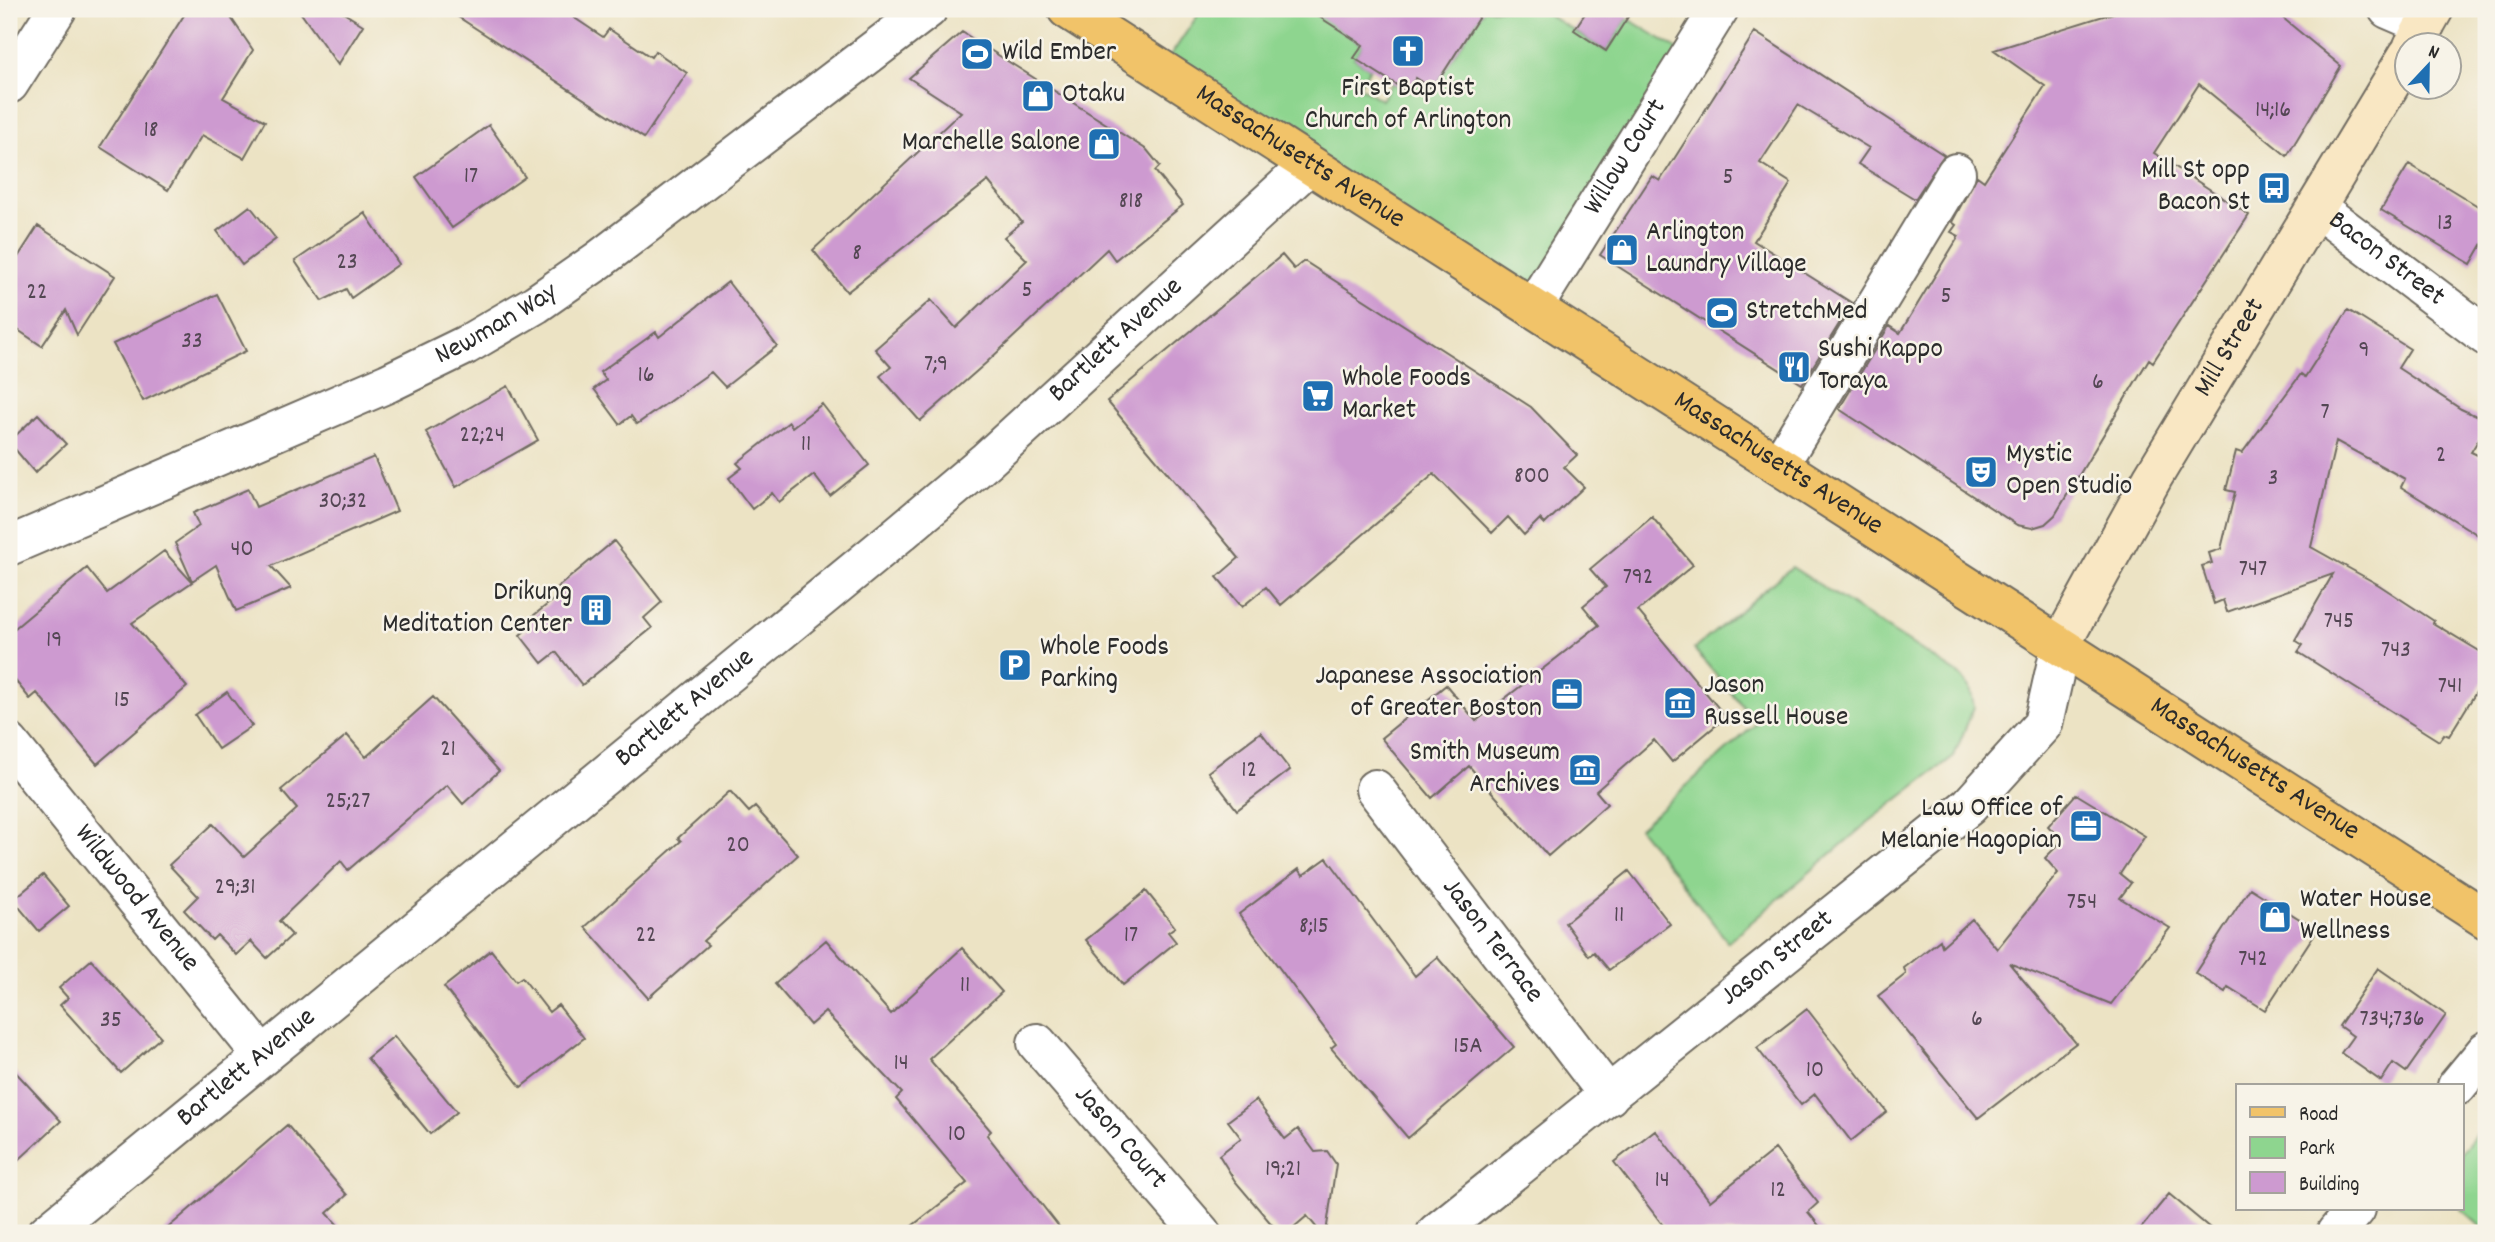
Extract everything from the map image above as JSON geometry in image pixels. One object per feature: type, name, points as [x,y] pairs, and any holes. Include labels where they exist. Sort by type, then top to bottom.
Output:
[{"type":"main road","name":"Massachusetts Avenue","points":[[1067,9],[2486,919]]},
{"type":"main road","name":"Mill Street","points":[[2060,644],[2153,477],[2394,78]]},
{"type":"street","points":[[9,84],[57,9]]},
{"type":"street","name":"Newman Way","points":[[9,546],[376,388],[477,339],[536,304],[599,260],[928,9]]},
{"type":"street","name":"Willow Court","points":[[1533,308],[1719,9]]},
{"type":"street","points":[[2388,9],[2417,32]]},
{"type":"street","name":"Bartlett Avenue","points":[[47,1233],[939,501],[1308,166]]},
{"type":"street","points":[[1779,465],[1955,173]]},
{"type":"street","name":"Bacon Street","points":[[2317,208],[2486,336]]},
{"type":"street","name":"Jason Street","points":[[1436,1233],[1969,806],[2043,724],[2060,644]]},
{"type":"street","name":"Wildwood Avenue","points":[[9,743],[262,1055]]},
{"type":"street","name":"Jason Terrace","points":[[1375,789],[1609,1097]]},
{"type":"street","name":"Jason Court","points":[[1037,1043],[1201,1233]]},
{"type":"street","points":[[2459,1084],[2486,1051]]},
{"type":"street","points":[[2336,1233],[2355,1210]]},
{"type":"green space","points":[[1202,9],[1309,9],[1363,45],[1354,58],[1370,68],[1359,86],[1381,100],[1392,83],[1408,92],[1416,78],[1433,88],[1484,9],[1539,9],[1606,51],[1627,18],[1688,56],[1533,308],[1161,70]]},
{"type":"green space","points":[[1792,567],[1957,673],[1970,687],[1974,707],[1954,756],[1866,824],[1728,942],[1639,828],[1757,723],[1694,649]]},
{"type":"green space","points":[[2486,1123],[2486,1231],[2462,1210],[2464,1150]]},
{"type":"building","points":[[188,9],[225,9],[253,50],[223,98],[265,121],[244,158],[202,135],[168,190],[100,147]]},
{"type":"building","points":[[298,9],[337,9],[363,25],[338,65]]},
{"type":"building","points":[[446,9],[561,9],[603,37],[609,29],[651,57],[655,51],[687,73],[644,138]]},
{"type":"building","name":"First Baptist Church of Arlington","points":[[1307,9],[1484,9],[1433,89],[1416,78],[1408,92],[1354,58],[1363,45]]},
{"type":"building","name":"First Baptist Church of Arlington","points":[[1588,9],[1633,9],[1606,51],[1574,30]]},
{"type":"building","points":[[2126,9],[2272,9],[2341,66],[2287,156],[2199,84],[2154,153],[2249,215],[2153,362],[2149,359],[2055,515],[2045,524],[2032,528],[2017,525],[1839,409],[1889,326],[1900,333],[1959,236],[1951,232],[1956,225],[1952,222],[1977,176],[1984,181],[2045,86],[1994,50]]},
{"type":"building","points":[[962,32],[1147,150],[1160,166],[1155,171],[1183,205],[1115,260],[1107,249],[920,421],[880,376],[891,367],[875,349],[931,300],[956,328],[1027,260],[1004,237],[1022,222],[988,181],[847,292],[813,250],[961,112],[909,78]]},
{"type":"building","points":[[1755,32],[1944,155],[1915,199],[1858,164],[1869,148],[1798,105],[1760,163],[1791,183],[1754,241],[1852,303],[1802,384],[1600,255],[1652,176],[1660,181]]},
{"type":"building","points":[[489,125],[525,177],[452,228],[416,177]]},
{"type":"building","points":[[2409,164],[2486,211],[2486,238],[2471,264],[2381,210]]},
{"type":"building","points":[[250,206],[276,239],[242,265],[217,231]]},
{"type":"building","points":[[365,213],[399,264],[351,298],[346,289],[322,301],[295,261]]},
{"type":"building","points":[[38,226],[115,276],[77,335],[66,310],[42,346],[9,324],[9,271]]},
{"type":"building","points":[[1282,255],[1294,269],[1304,261],[1531,407],[1577,455],[1564,467],[1584,487],[1545,524],[1540,519],[1524,535],[1508,517],[1492,533],[1434,474],[1281,605],[1266,587],[1242,607],[1217,577],[1239,558],[1107,401]]},
{"type":"building","points":[[728,282],[777,346],[725,387],[711,372],[637,424],[631,416],[620,424],[594,389],[606,380],[600,372],[656,332],[659,337]]},
{"type":"building","points":[[217,294],[246,351],[143,401],[113,344]]},
{"type":"building","points":[[2348,310],[2410,349],[2398,368],[2461,409],[2483,419],[2479,426],[2485,429],[2471,452],[2486,459],[2486,540],[2401,487],[2405,479],[2336,441],[2311,547],[2379,585],[2434,621],[2433,623],[2486,655],[2486,676],[2449,736],[2444,734],[2439,741],[2298,652],[2303,645],[2295,640],[2333,574],[2227,612],[2223,600],[2214,604],[2202,566],[2212,563],[2209,553],[2221,549],[2235,492],[2226,490],[2236,451],[2242,453],[2301,374],[2305,377]]},
{"type":"building","points":[[508,386],[538,440],[456,487],[426,432]]},
{"type":"building","points":[[822,404],[869,465],[830,496],[814,475],[779,502],[772,493],[752,509],[729,478],[742,468],[737,463],[789,422],[792,427]]},
{"type":"building","points":[[38,414],[66,444],[35,473],[9,442]]},
{"type":"building","points":[[374,457],[397,511],[271,566],[291,588],[236,611],[216,565],[192,581],[175,543],[199,526],[193,513],[248,489],[256,507]]},
{"type":"building","points":[[1652,517],[1693,565],[1638,611],[1726,717],[1672,762],[1654,740],[1596,791],[1607,804],[1548,856],[1469,766],[1432,798],[1381,738],[1446,685],[1476,721],[1599,625],[1583,606],[1606,587],[1590,569]]},
{"type":"building","name":"Drikung Meditation Center","points":[[614,541],[662,602],[644,618],[652,628],[582,685],[556,652],[542,663],[520,635],[532,625],[528,620],[563,592],[558,587]]},
{"type":"building","points":[[164,551],[192,582],[132,623],[187,687],[97,764],[37,693],[30,699],[9,673],[9,633],[87,568],[107,593]]},
{"type":"building","points":[[227,692],[252,726],[218,749],[195,715]]},
{"type":"building","points":[[433,697],[499,771],[463,804],[447,785],[348,870],[341,861],[279,921],[292,935],[267,958],[251,941],[236,955],[217,935],[212,940],[184,910],[198,896],[169,865],[213,824],[244,857],[297,809],[281,790],[347,735],[366,757]]},
{"type":"building","points":[[1261,732],[1290,770],[1237,810],[1208,772]]},
{"type":"building","points":[[730,791],[749,812],[755,807],[798,855],[703,941],[708,945],[648,998],[585,927],[681,841],[678,838]]},
{"type":"building","points":[[2076,794],[2145,836],[2120,874],[2131,883],[2120,898],[2170,928],[2111,1004],[2009,963],[2076,1043],[1978,1118],[1878,996],[1906,974],[1904,968],[1940,940],[1942,946],[1972,919],[1997,949],[2058,873],[2045,858],[2062,841],[2048,826]]},
{"type":"building","points":[[1327,858],[1415,976],[1437,957],[1514,1047],[1408,1138],[1331,1048],[1336,1044],[1239,914],[1299,869],[1303,875]]},
{"type":"building","points":[[1629,871],[1670,924],[1609,970],[1594,952],[1589,956],[1565,923]]},
{"type":"building","points":[[43,875],[69,906],[39,931],[13,900]]},
{"type":"building","points":[[2250,888],[2317,930],[2265,1010],[2228,987],[2225,992],[2195,973]]},
{"type":"building","points":[[1146,891],[1175,927],[1168,932],[1176,942],[1123,985],[1086,940]]},
{"type":"building","points":[[826,940],[891,1014],[962,948],[1002,992],[929,1059],[991,1131],[987,1135],[1064,1233],[903,1233],[967,1183],[896,1099],[902,1093],[825,1012],[810,1025],[775,984]]},
{"type":"building","points":[[491,950],[516,981],[522,977],[549,1012],[558,1005],[584,1038],[521,1087],[444,987]]},
{"type":"building","points":[[91,960],[161,1037],[121,1073],[60,1005],[68,998],[59,988]]},
{"type":"building","points":[[2378,968],[2446,1015],[2406,1072],[2393,1063],[2381,1081],[2341,1053],[2353,1036],[2339,1026]]},
{"type":"building","points":[[1807,1009],[1887,1112],[1851,1141],[1815,1094],[1801,1105],[1757,1048]]},
{"type":"building","points":[[394,1036],[457,1112],[430,1134],[367,1058]]},
{"type":"building","points":[[9,1065],[61,1121],[9,1169]]},
{"type":"building","points":[[1256,1100],[1285,1139],[1298,1129],[1315,1152],[1327,1151],[1336,1164],[1326,1233],[1321,1233],[1307,1216],[1287,1233],[1279,1233],[1235,1181],[1219,1155],[1241,1138],[1228,1121]]},
{"type":"building","points":[[287,1125],[347,1195],[327,1213],[345,1233],[162,1233]]},
{"type":"building","points":[[1655,1130],[1710,1201],[1775,1149],[1818,1203],[1808,1212],[1825,1233],[1669,1233],[1614,1162]]},
{"type":"building","points":[[2169,1194],[2216,1233],[2137,1233]]},
{"type":"place","name":"First Baptist Church of Arlington","points":[[1408,51]]},
{"type":"place","name":"Wild Ember","points":[[977,54]]},
{"type":"place","name":"Otaku","points":[[1038,96]]},
{"type":"place","name":"Marchelle Salone","points":[[1104,144]]},
{"type":"place","name":"Mill St opp Bacon St","points":[[2274,188]]},
{"type":"place","name":"Arlington Laundry Village","points":[[1622,250]]},
{"type":"place","name":"StretchMed","points":[[1722,313]]},
{"type":"place","name":"Sushi Kappo Toraya","points":[[1794,367]]},
{"type":"place","name":"Whole Foods Market","points":[[1318,396]]},
{"type":"place","name":"Mystic Open Studio","points":[[1981,472]]},
{"type":"place","name":"Drikung Meditation Center","points":[[596,610]]},
{"type":"place","name":"Whole Foods Parking","points":[[1015,665]]},
{"type":"place","name":"Japanese Association of Greater Boston","points":[[1567,694]]},
{"type":"place","name":"Jason Russell House","points":[[1680,703]]},
{"type":"place","name":"Smith Museum Archives","points":[[1585,770]]},
{"type":"place","name":"Law Office of Melanie Hagopian","points":[[2086,826]]},
{"type":"place","name":"Water House Wellness","points":[[2275,917]]}]
